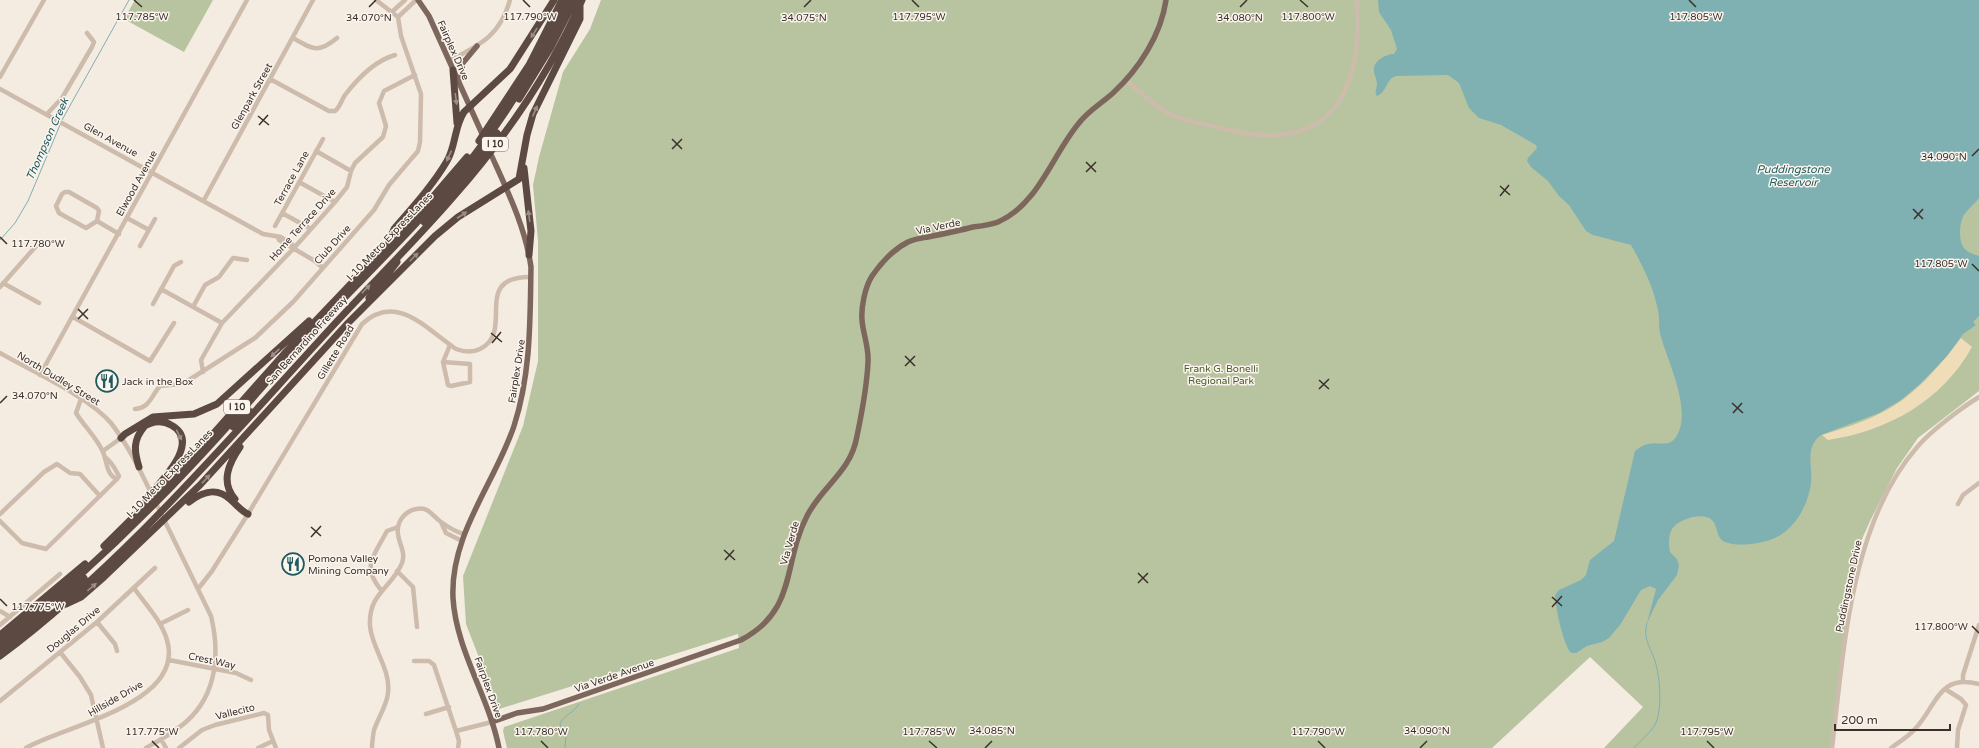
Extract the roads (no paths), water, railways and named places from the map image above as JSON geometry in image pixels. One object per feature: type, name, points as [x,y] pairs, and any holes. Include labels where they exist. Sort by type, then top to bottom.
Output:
[{"type":"highway","points":[[388,245],[394,229],[447,162],[455,141],[460,118],[469,107],[510,69],[554,0]]},
{"type":"highway","name":"San Bernardino Freeway","points":[[0,635],[64,582],[181,470],[345,289],[438,191],[483,135],[529,65],[562,0]]},
{"type":"highway","name":"I-10 Metro ExpressLanes","points":[[0,643],[64,589],[163,495],[304,340],[439,197],[470,160],[508,109],[570,0]]},
{"type":"highway","points":[[59,608],[81,597],[200,485],[347,324],[443,229],[519,178],[524,148],[533,114],[580,19],[579,1]]},
{"type":"highway","name":"San Bernardino Freeway","points":[[0,656],[59,608],[142,529],[255,411],[470,178],[507,128],[539,80],[566,34],[579,1]]},
{"type":"highway","name":"I-10 Metro ExpressLanes","points":[[387,267],[391,256],[462,178],[503,124],[536,75],[579,1]]},
{"type":"highway","points":[[452,70],[457,128]]},
{"type":"highway","points":[[524,148],[526,197],[531,231],[529,255]]},
{"type":"highway","points":[[347,324],[427,226]]},
{"type":"highway","points":[[122,438],[125,434],[153,417],[194,414],[217,404],[345,289]]},
{"type":"highway","name":"I-10 Metro ExpressLanes","points":[[0,649],[72,589],[149,516],[242,416],[255,411]]},
{"type":"highway","points":[[122,438],[127,437],[146,425],[161,422],[172,425],[180,435],[182,448],[177,460],[128,522]]},
{"type":"highway","points":[[248,514],[232,496],[227,485],[227,473],[232,459],[257,422]]},
{"type":"highway","points":[[139,467],[134,447],[139,433],[146,425]]},
{"type":"highway","points":[[158,526],[196,496],[207,492],[218,492],[224,495],[248,514]]},
{"type":"main road","name":"Fairplex Drive","points":[[417,0],[429,16],[452,70],[497,167],[522,225],[529,255],[531,278],[530,352],[521,404],[503,454],[464,534],[454,580],[455,613],[463,642],[492,722],[499,748]]},
{"type":"main road","name":"Via Verde","points":[[741,640],[760,628],[776,610],[787,587],[799,536],[807,516],[816,501],[842,472],[854,448],[868,362],[867,343],[862,320],[865,296],[870,278],[886,258],[909,241],[997,222],[1020,208],[1037,187],[1079,123],[1126,80],[1148,50],[1158,27],[1166,0]]},
{"type":"main road","points":[[458,82],[462,74],[462,64],[477,46]]},
{"type":"main road","name":"Via Verde Avenue","points":[[492,722],[517,713],[543,709],[741,640]]},
{"type":"street","points":[[0,77],[44,0]]},
{"type":"street","name":"Elwood Avenue","points":[[40,376],[247,0]]},
{"type":"street","name":"Glenpark Street","points":[[204,200],[313,0]]},
{"type":"street","points":[[376,0],[393,11],[398,17],[417,0]]},
{"type":"street","points":[[393,11],[405,0]]},
{"type":"street","points":[[449,61],[477,46],[492,34],[501,24],[510,0]]},
{"type":"street","points":[[1126,80],[1153,104],[1175,116],[1249,135],[1287,136],[1298,133],[1317,123],[1330,113],[1346,86],[1353,67],[1357,41],[1357,0]]},
{"type":"street","name":"Club Drive","points":[[135,409],[145,406],[150,402],[160,386],[184,383],[261,334],[293,302],[374,210],[389,185],[413,159],[418,151],[420,142],[422,106],[421,94],[401,36],[398,17]]},
{"type":"street","points":[[47,114],[62,98],[92,47],[94,42],[87,33]]},
{"type":"street","points":[[293,38],[317,50],[323,48],[337,38]]},
{"type":"street","points":[[270,79],[329,111],[335,111],[352,86],[367,70],[385,58],[395,55]]},
{"type":"street","name":"Home Terrace Drive","points":[[202,372],[201,360],[222,323],[294,248],[335,202],[347,187],[351,171],[360,158],[378,143],[386,132],[386,126],[379,103],[380,97],[391,86],[415,75]]},
{"type":"street","name":"Glen Avenue","points":[[0,89],[204,200],[263,234],[278,237],[279,240],[293,245],[294,248],[323,268]]},
{"type":"street","name":"Terrace Lane","points":[[275,226],[323,139]]},
{"type":"street","points":[[316,151],[351,171]]},
{"type":"street","points":[[299,182],[335,202]]},
{"type":"street","points":[[69,192],[97,208],[99,211],[97,221],[86,228],[59,213],[56,206],[62,194],[69,192]]},
{"type":"street","points":[[282,213],[311,229]]},
{"type":"street","points":[[127,218],[149,230]]},
{"type":"street","points":[[140,246],[155,219]]},
{"type":"street","points":[[97,221],[118,234]]},
{"type":"street","points":[[37,245],[2,285],[39,303]]},
{"type":"street","points":[[193,307],[205,285],[219,277],[229,261],[233,258],[247,260]]},
{"type":"street","points":[[152,304],[174,266],[181,262]]},
{"type":"street","name":"Gillette Road","points":[[198,589],[212,571],[248,514],[357,332],[369,318],[383,311],[406,314],[450,345],[463,351],[477,351],[488,344],[495,334],[496,299],[499,290],[506,282],[513,278],[531,278]]},
{"type":"street","points":[[161,289],[222,323]]},
{"type":"street","points":[[73,317],[150,361],[174,323]]},
{"type":"street","points":[[443,362],[470,364],[470,382],[451,386],[448,385],[443,362],[450,345]]},
{"type":"street","name":"North Dudley Street","points":[[0,353],[81,399],[102,414],[122,438],[139,467],[211,616],[215,633],[215,668],[210,688],[188,720],[146,748]]},
{"type":"street","name":"Puddingstone Drive","points":[[1832,748],[1849,624],[1861,559],[1870,528],[1895,478],[1918,446],[1979,397]]},
{"type":"street","points":[[81,399],[76,413],[103,450],[108,469],[114,478],[117,479]]},
{"type":"street","points":[[103,450],[122,438]]},
{"type":"street","points":[[0,521],[22,543],[46,549],[119,476],[105,457]]},
{"type":"street","points":[[0,514],[44,472],[57,464],[70,473],[80,474],[100,496]]},
{"type":"street","points":[[108,469],[113,466]]},
{"type":"street","points":[[1958,504],[1963,495],[1979,483]]},
{"type":"street","points":[[372,748],[374,732],[388,694],[386,674],[371,636],[370,625],[373,604],[381,590],[397,571],[404,556],[398,534],[398,527],[406,514],[418,508],[431,512],[451,529],[464,534]]},
{"type":"street","points":[[441,522],[443,530],[447,534],[462,541]]},
{"type":"street","points":[[381,590],[374,582],[369,570],[387,531],[398,527]]},
{"type":"street","points":[[447,534],[451,529]]},
{"type":"street","name":"Douglas Drive","points":[[0,701],[97,622],[155,568]]},
{"type":"street","points":[[397,571],[413,587],[417,627]]},
{"type":"street","points":[[0,625],[60,574]]},
{"type":"street","points":[[134,588],[160,624],[167,641],[169,660]]},
{"type":"street","points":[[160,624],[188,610]]},
{"type":"street","points":[[0,611],[10,617]]},
{"type":"street","points":[[97,622],[115,644],[117,651]]},
{"type":"street","points":[[1963,681],[1979,625]]},
{"type":"street","points":[[60,652],[80,677],[91,694],[103,748]]},
{"type":"street","name":"Crest Way","points":[[169,660],[236,673],[251,680]]},
{"type":"street","name":"Hillside Drive","points":[[26,748],[98,720],[146,693],[160,678],[169,660]]},
{"type":"street","points":[[414,661],[429,661],[434,665],[456,731],[458,748]]},
{"type":"street","points":[[1891,748],[1916,729],[1945,688],[1963,681],[1979,684]]},
{"type":"street","points":[[1945,688],[1961,698],[1966,705],[1958,730],[1957,748]]},
{"type":"street","points":[[426,714],[448,707]]},
{"type":"street","name":"Vallecito","points":[[179,748],[202,730],[215,725],[264,713],[268,715],[269,730],[276,748]]},
{"type":"street","points":[[456,731],[492,722]]},
{"type":"street","points":[[161,739],[166,748]]},
{"type":"street","points":[[258,748],[273,741]]},
{"type":"water","name":"Puddingstone Reservoir","points":[[1378,0],[1979,0],[1979,198],[1962,218],[1960,232],[1961,242],[1965,249],[1979,256],[1979,316],[1973,322],[1976,325],[1963,334],[1947,356],[1921,383],[1901,400],[1879,413],[1821,435],[1816,440],[1810,457],[1811,483],[1807,500],[1793,525],[1786,531],[1770,540],[1753,544],[1730,544],[1722,540],[1714,523],[1709,518],[1699,516],[1682,521],[1671,531],[1669,539],[1670,552],[1677,559],[1679,565],[1677,575],[1658,600],[1647,623],[1656,589],[1650,586],[1641,590],[1620,625],[1609,638],[1602,642],[1587,646],[1576,653],[1571,653],[1568,649],[1558,617],[1555,595],[1559,590],[1581,580],[1586,575],[1590,560],[1614,541],[1635,451],[1648,444],[1670,442],[1676,437],[1681,427],[1681,401],[1678,387],[1660,334],[1659,313],[1656,301],[1643,268],[1631,245],[1593,235],[1586,231],[1569,205],[1559,196],[1548,181],[1531,167],[1527,161],[1537,148],[1536,145],[1501,125],[1479,118],[1469,108],[1459,83],[1448,75],[1396,76],[1390,80],[1383,92],[1377,96],[1377,82],[1374,70],[1375,65],[1382,58],[1394,54],[1397,49],[1391,30],[1379,12]]},
{"type":"waterway","name":"Thompson Creek","points":[[62,120],[129,0]]},
{"type":"waterway","name":"Thompson Creek","points":[[0,240],[15,223],[28,201],[60,125]]},
{"type":"waterway","points":[[1634,748],[1655,725],[1658,718],[1660,701],[1658,673],[1646,637],[1647,623]]},
{"type":"waterway","points":[[565,748],[566,736],[560,724],[561,721],[579,704]]},
{"type":"place","name":"Jack in the Box","points":[[107,381]]},
{"type":"place","name":"Pomona Valley Mining Company","points":[[293,564]]},
{"type":"park label","name":"Frank G. Bonelli Regional Park","points":[[1221,374]]}]
